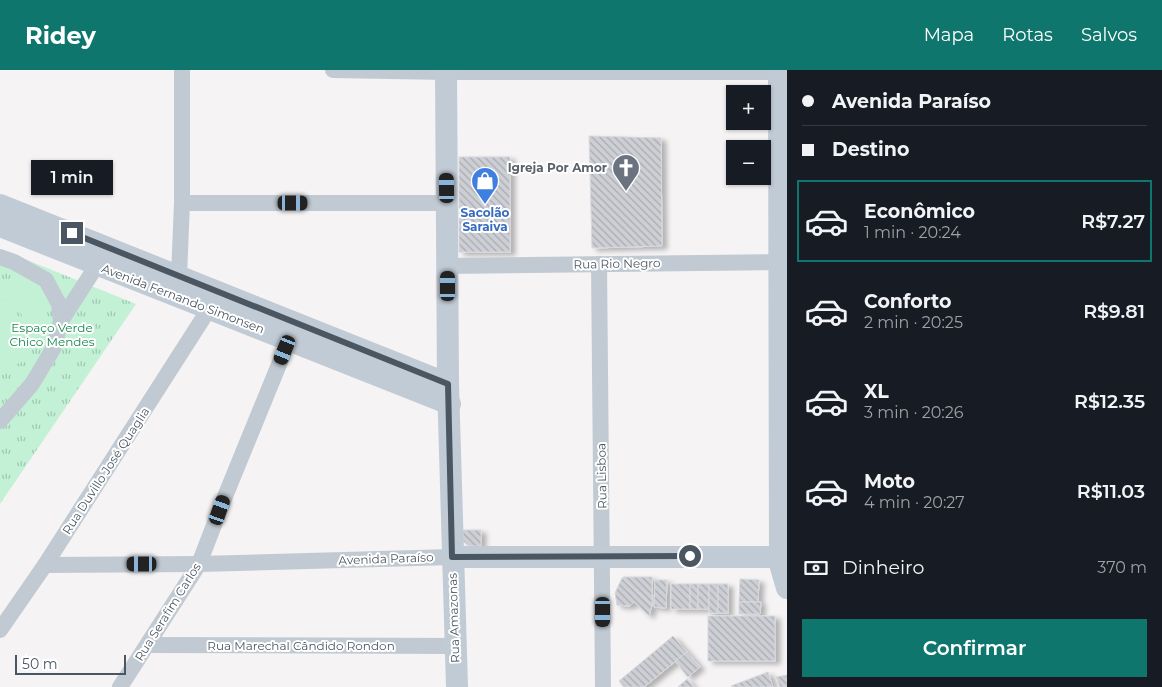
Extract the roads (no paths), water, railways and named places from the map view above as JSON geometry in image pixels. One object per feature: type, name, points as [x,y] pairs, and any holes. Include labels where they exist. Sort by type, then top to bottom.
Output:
[{"type":"main road","name":"Rua Amazonas","points":[[446,71],[449,394],[457,687]]},
{"type":"main road","points":[[779,71],[784,262],[783,557],[780,564],[787,588]]},
{"type":"main road","name":"Avenida Fernando Simonsen","points":[[0,205],[179,276],[449,394]]},
{"type":"main road","name":"Avenida Fernando Simonsen","points":[[0,226],[289,340],[449,394]]},
{"type":"main road","name":"Avenida Paraíso","points":[[452,557],[783,557]]},
{"type":"street","points":[[179,276],[182,203],[182,70]]},
{"type":"street","points":[[333,70],[779,71]]},
{"type":"street","points":[[182,203],[447,203]]},
{"type":"street","points":[[0,257],[46,280],[59,304],[61,321]]},
{"type":"street","name":"Rua Rio Negro","points":[[448,266],[784,262]]},
{"type":"street","name":"Rua Lisboa","points":[[599,264],[603,687]]},
{"type":"street","points":[[0,421],[32,384],[53,349],[61,321],[97,265]]},
{"type":"street","name":"Rua Duvillo José Quaglia","points":[[0,630],[45,565],[209,309]]},
{"type":"street","name":"Rua Serafim Carlos","points":[[120,687],[199,564],[289,340]]},
{"type":"street","name":"Avenida Paraíso","points":[[45,565],[199,564],[452,557]]},
{"type":"street","name":"Rua Marechal Cândido Rondon","points":[[148,645],[455,646]]},
{"type":"place","name":"Igreja Por Amor","points":[[626,192]]},
{"type":"place","name":"Sacolão Saraiva","points":[[485,205]]},
{"type":"park label","name":"Espaço Verde Chico Mendes","points":[[52,335]]}]
